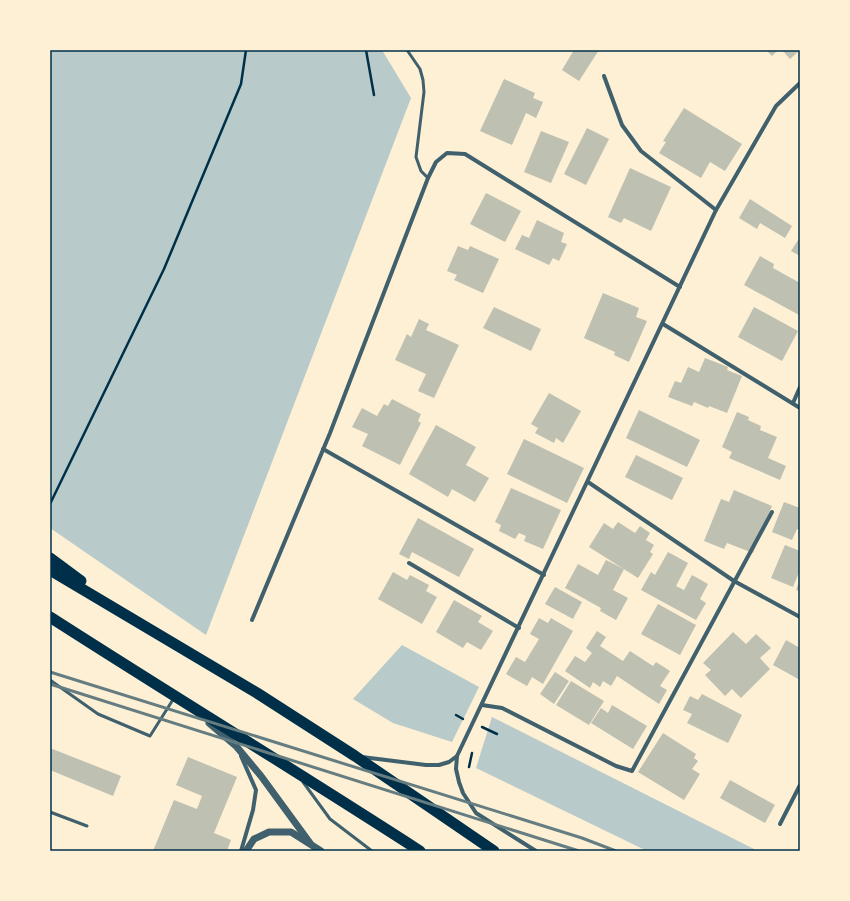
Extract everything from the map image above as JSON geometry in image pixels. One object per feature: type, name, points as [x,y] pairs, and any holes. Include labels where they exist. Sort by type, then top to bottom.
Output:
[{"type":"highway","points":[[50,558],[137,621]]},
{"type":"highway","points":[[50,570],[257,693],[355,756],[494,851]]},
{"type":"highway","points":[[50,617],[192,708],[295,770],[420,851]]},
{"type":"street","points":[[604,76],[622,125],[641,151],[716,210]]},
{"type":"street","points":[[536,851],[476,813],[463,793],[459,782],[456,769],[457,756],[716,210],[776,106],[800,83]]},
{"type":"street","points":[[252,620],[323,449],[428,178],[436,162],[447,153],[465,154],[680,288]]},
{"type":"street","points":[[663,324],[800,408]]},
{"type":"street","points":[[793,403],[800,387]]},
{"type":"street","points":[[323,449],[544,575]]},
{"type":"street","points":[[588,482],[734,581],[800,617]]},
{"type":"street","points":[[482,705],[502,708],[616,766],[632,771],[772,512]]},
{"type":"street","points":[[409,563],[519,628]]},
{"type":"street","points":[[192,708],[236,746],[261,776],[310,843]]},
{"type":"street","points":[[236,746],[256,790],[254,810],[241,851]]},
{"type":"street","points":[[355,756],[426,765],[440,765],[449,762],[457,756]]},
{"type":"street","points":[[780,824],[800,785]]},
{"type":"street","points":[[246,851],[254,839],[269,832],[291,832],[321,851]]},
{"type":"lane","points":[[407,50],[420,69],[423,80],[424,92],[416,157],[422,170],[428,178]]},
{"type":"lane","points":[[50,680],[98,714],[150,736],[175,697]]},
{"type":"lane","points":[[295,770],[330,819],[372,851]]},
{"type":"lane","points":[[50,812],[88,826]]},
{"type":"path","points":[[50,504],[164,269],[240,84],[246,50]]},
{"type":"path","points":[[366,50],[374,95]]},
{"type":"shaded area","points":[[50,50],[382,50],[411,98],[206,635],[50,528]]},
{"type":"shaded area","points":[[402,645],[479,687],[452,742],[393,723],[353,699]]},
{"type":"shaded area","points":[[492,717],[758,851],[647,851],[476,768]]},
{"type":"building","points":[[574,50],[599,50],[579,81],[562,70]]},
{"type":"building","points":[[766,50],[778,50],[772,56]]},
{"type":"building","points":[[782,50],[800,50],[790,59]]},
{"type":"building","points":[[504,79],[535,93],[533,98],[543,102],[536,118],[526,113],[512,145],[480,131]]},
{"type":"building","points":[[684,108],[742,144],[725,171],[710,162],[701,178],[659,153],[666,142],[663,141]]},
{"type":"building","points":[[587,128],[609,139],[586,185],[564,174]]},
{"type":"building","points":[[541,131],[569,142],[551,183],[524,172]]},
{"type":"building","points":[[630,168],[671,187],[651,231],[624,218],[621,223],[608,217]]},
{"type":"building","points":[[486,193],[521,211],[505,242],[470,224]]},
{"type":"building","points":[[750,199],[792,226],[785,238],[760,223],[757,229],[739,218]]},
{"type":"building","points":[[537,220],[564,233],[561,242],[567,244],[559,261],[553,258],[549,265],[515,249],[522,235],[529,238]]},
{"type":"building","points":[[800,237],[800,256],[791,251]]},
{"type":"building","points":[[458,246],[468,250],[470,246],[499,259],[483,293],[454,280],[457,275],[447,271]]},
{"type":"building","points":[[760,256],[774,264],[773,268],[800,283],[799,315],[744,285]]},
{"type":"building","points":[[603,293],[639,308],[636,317],[647,321],[629,362],[614,355],[615,352],[584,338]]},
{"type":"building","points":[[494,307],[541,329],[531,351],[483,328]]},
{"type":"building","points":[[754,307],[798,331],[782,361],[738,337]]},
{"type":"building","points":[[419,319],[429,324],[426,330],[459,345],[434,398],[418,391],[426,374],[395,360],[407,334],[411,337]]},
{"type":"building","points":[[705,358],[728,367],[727,370],[742,376],[727,413],[709,406],[708,408],[694,402],[692,406],[668,397],[675,381],[681,383],[688,367],[699,372]]},
{"type":"building","points":[[549,393],[581,411],[563,443],[556,438],[554,443],[535,433],[538,428],[531,424]]},
{"type":"building","points":[[392,399],[421,414],[418,421],[421,423],[400,465],[362,446],[368,434],[352,427],[362,408],[377,416],[384,404],[388,406]]},
{"type":"building","points":[[639,410],[700,440],[687,467],[626,438]]},
{"type":"building","points":[[737,412],[749,417],[748,420],[761,426],[760,430],[777,437],[768,458],[786,466],[780,480],[729,458],[732,452],[722,447]]},
{"type":"building","points":[[436,425],[476,447],[466,465],[489,478],[475,502],[452,489],[448,497],[409,474]]},
{"type":"building","points":[[524,439],[584,468],[567,503],[507,474]]},
{"type":"building","points":[[636,455],[683,478],[672,500],[625,477]]},
{"type":"building","points":[[511,488],[561,510],[543,549],[524,541],[526,536],[519,533],[515,539],[499,531],[501,525],[495,522]]},
{"type":"building","points":[[734,490],[772,506],[753,553],[727,543],[724,549],[704,541],[721,499],[729,502]]},
{"type":"building","points":[[784,502],[800,508],[800,530],[797,529],[792,540],[772,532]]},
{"type":"building","points":[[418,518],[474,549],[459,577],[412,552],[409,559],[399,554]]},
{"type":"building","points":[[618,522],[635,533],[640,526],[650,533],[646,540],[654,545],[650,552],[653,554],[638,578],[589,547],[604,523],[613,529]]},
{"type":"building","points":[[785,545],[800,551],[800,570],[793,587],[771,578]]},
{"type":"building","points":[[668,552],[688,563],[676,586],[684,590],[692,575],[708,584],[700,599],[706,603],[696,620],[641,590],[651,572],[655,575]]},
{"type":"building","points":[[606,560],[624,569],[613,590],[628,598],[616,620],[600,611],[601,608],[565,588],[578,564],[598,575]]},
{"type":"building","points":[[393,572],[407,580],[410,575],[429,585],[426,591],[437,597],[422,624],[378,599]]},
{"type":"building","points":[[800,579],[800,591],[796,590]]},
{"type":"building","points":[[555,587],[582,602],[573,619],[545,604]]},
{"type":"building","points":[[454,600],[482,616],[478,622],[493,631],[481,650],[467,642],[463,648],[436,632]]},
{"type":"building","points":[[658,604],[696,625],[680,655],[641,634]]},
{"type":"building","points":[[539,618],[548,623],[551,618],[573,631],[543,684],[532,677],[527,686],[506,674],[516,657],[525,662],[539,639],[530,634]]},
{"type":"building","points":[[597,631],[606,637],[600,646],[623,661],[630,651],[653,666],[656,662],[670,671],[660,686],[667,690],[659,704],[617,676],[611,686],[603,681],[600,687],[593,682],[590,688],[565,671],[575,656],[585,662],[592,653],[586,648]]},
{"type":"building","points":[[733,632],[746,644],[756,634],[771,648],[760,658],[770,669],[741,698],[732,689],[725,696],[705,675],[711,670],[703,663]]},
{"type":"building","points":[[786,640],[800,648],[800,680],[773,665]]},
{"type":"building","points":[[555,672],[569,681],[554,704],[540,694]]},
{"type":"building","points":[[571,681],[604,701],[589,725],[556,705]]},
{"type":"building","points":[[702,694],[742,715],[728,743],[687,723],[692,714],[683,710],[690,696],[698,700]]},
{"type":"building","points":[[612,705],[647,726],[633,749],[591,723],[601,708],[608,713]]},
{"type":"building","points":[[663,733],[696,754],[694,758],[698,761],[692,769],[700,774],[684,800],[638,772]]},
{"type":"building","points":[[50,748],[121,776],[113,796],[50,770]]},
{"type":"building","points":[[188,757],[237,777],[214,833],[231,840],[227,851],[153,851],[174,800],[197,809],[202,796],[176,785]]},
{"type":"building","points":[[730,780],[775,805],[765,823],[720,798]]},
{"type":"railway","points":[[50,672],[582,838],[616,851]]},
{"type":"railway","points":[[50,684],[579,851]]}]
